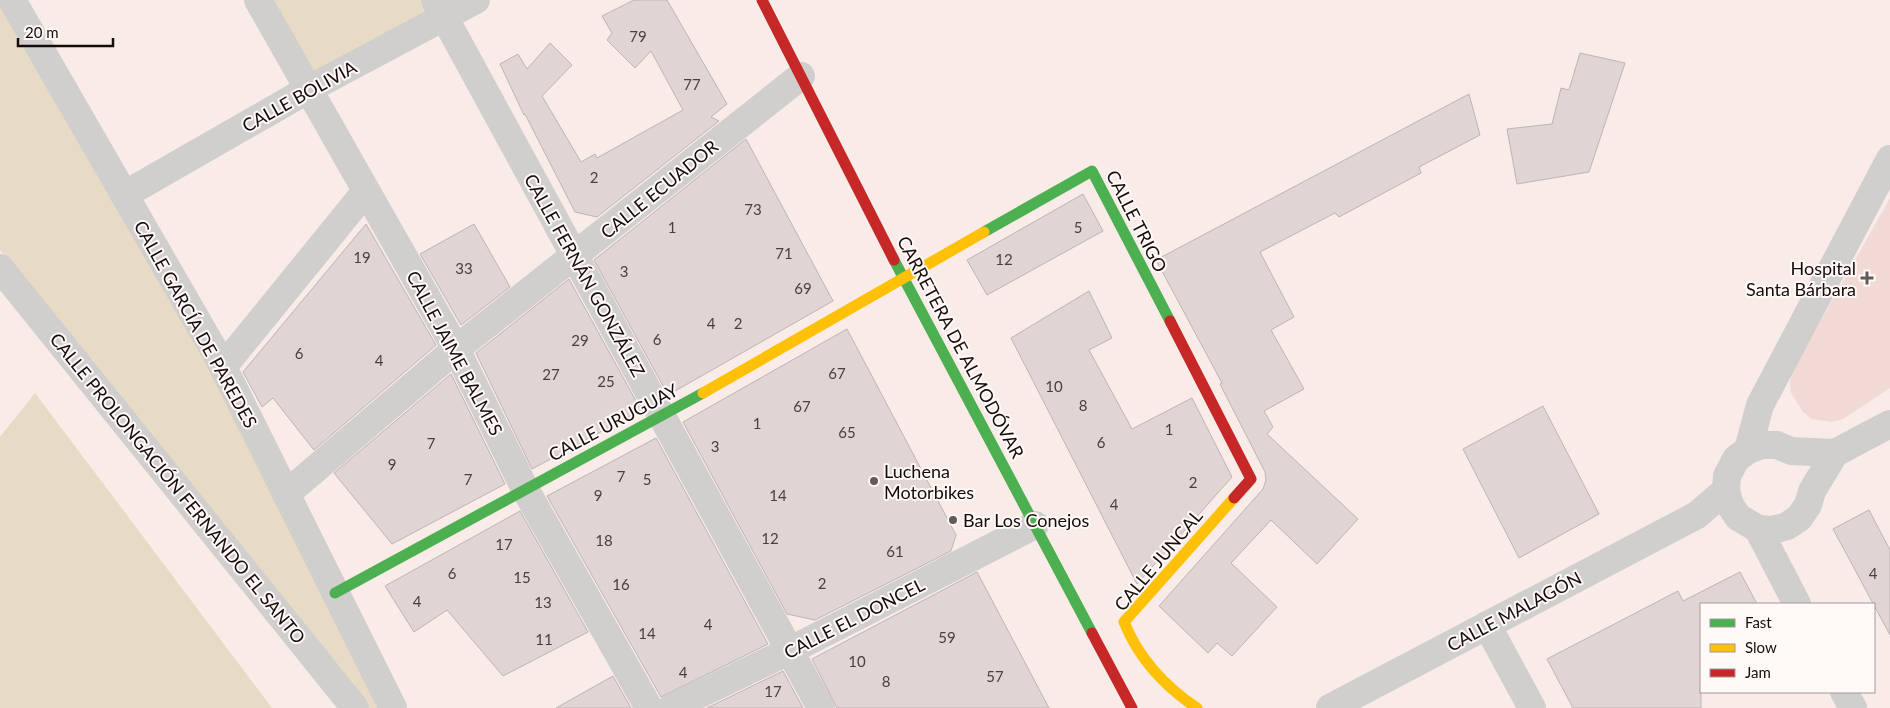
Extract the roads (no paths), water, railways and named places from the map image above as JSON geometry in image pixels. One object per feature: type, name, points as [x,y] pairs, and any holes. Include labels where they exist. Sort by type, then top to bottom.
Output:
[{"type":"street","name":"CALLE GARCÍA DE PAREDES","points":[[12,0],[223,367],[393,708]]},
{"type":"street","name":"CALLE JAIME BALMES","points":[[258,0],[456,349],[525,489],[649,708]]},
{"type":"street","name":"CALLE BOLIVIA","points":[[124,195],[309,89],[440,9],[476,0]]},
{"type":"street","name":"CARRETERA DE ALMODÓVAR","points":[[762,0],[904,279],[1132,708]]},
{"type":"street","name":"CALLE FERNÁN GONZÁLEZ","points":[[440,9],[821,708]]},
{"type":"street","name":"CALLE ECUADOR","points":[[286,494],[456,349],[801,76]]},
{"type":"street","points":[[1748,450],[1760,405],[1890,159]]},
{"type":"street","name":"CALLE TRIGO","points":[[904,279],[1092,171],[1251,479]]},
{"type":"street","points":[[223,367],[366,191]]},
{"type":"street","name":"CALLE PROLONGACIÓN FERNANDO EL SANTO","points":[[0,268],[355,708]]},
{"type":"street","name":"CALLE URUGUAY","points":[[335,593],[663,416],[904,279]]},
{"type":"street","points":[[1760,405],[1784,448],[1804,463],[1810,476],[1812,491]]},
{"type":"street","points":[[1697,515],[1748,523],[1772,530],[1787,526],[1799,518],[1808,505],[1812,491],[1835,453],[1890,424]]},
{"type":"street","points":[[1796,603],[1779,570],[1748,523],[1730,505],[1726,490],[1727,476],[1736,459],[1748,450],[1762,445],[1835,453]]},
{"type":"street","name":"CALLE JUNCAL","points":[[1197,708],[1174,693],[1149,667],[1131,642],[1124,622],[1251,479]]},
{"type":"street","name":"CALLE MALAGÓN","points":[[1330,708],[1697,515],[1726,490]]},
{"type":"street","name":"CALLE EL DONCEL","points":[[671,708],[789,651],[1035,525]]},
{"type":"street","points":[[1779,570],[1787,526]]},
{"type":"street","points":[[1487,625],[1532,708]]},
{"type":"street","points":[[1845,693],[1853,708]]},
{"type":"place","name":"Hospital Santa Bárbara","points":[[1867,278]]},
{"type":"place","name":"Luchena Motorbikes","points":[[874,481]]},
{"type":"place","name":"Bar Los Conejos","points":[[953,520]]}]
